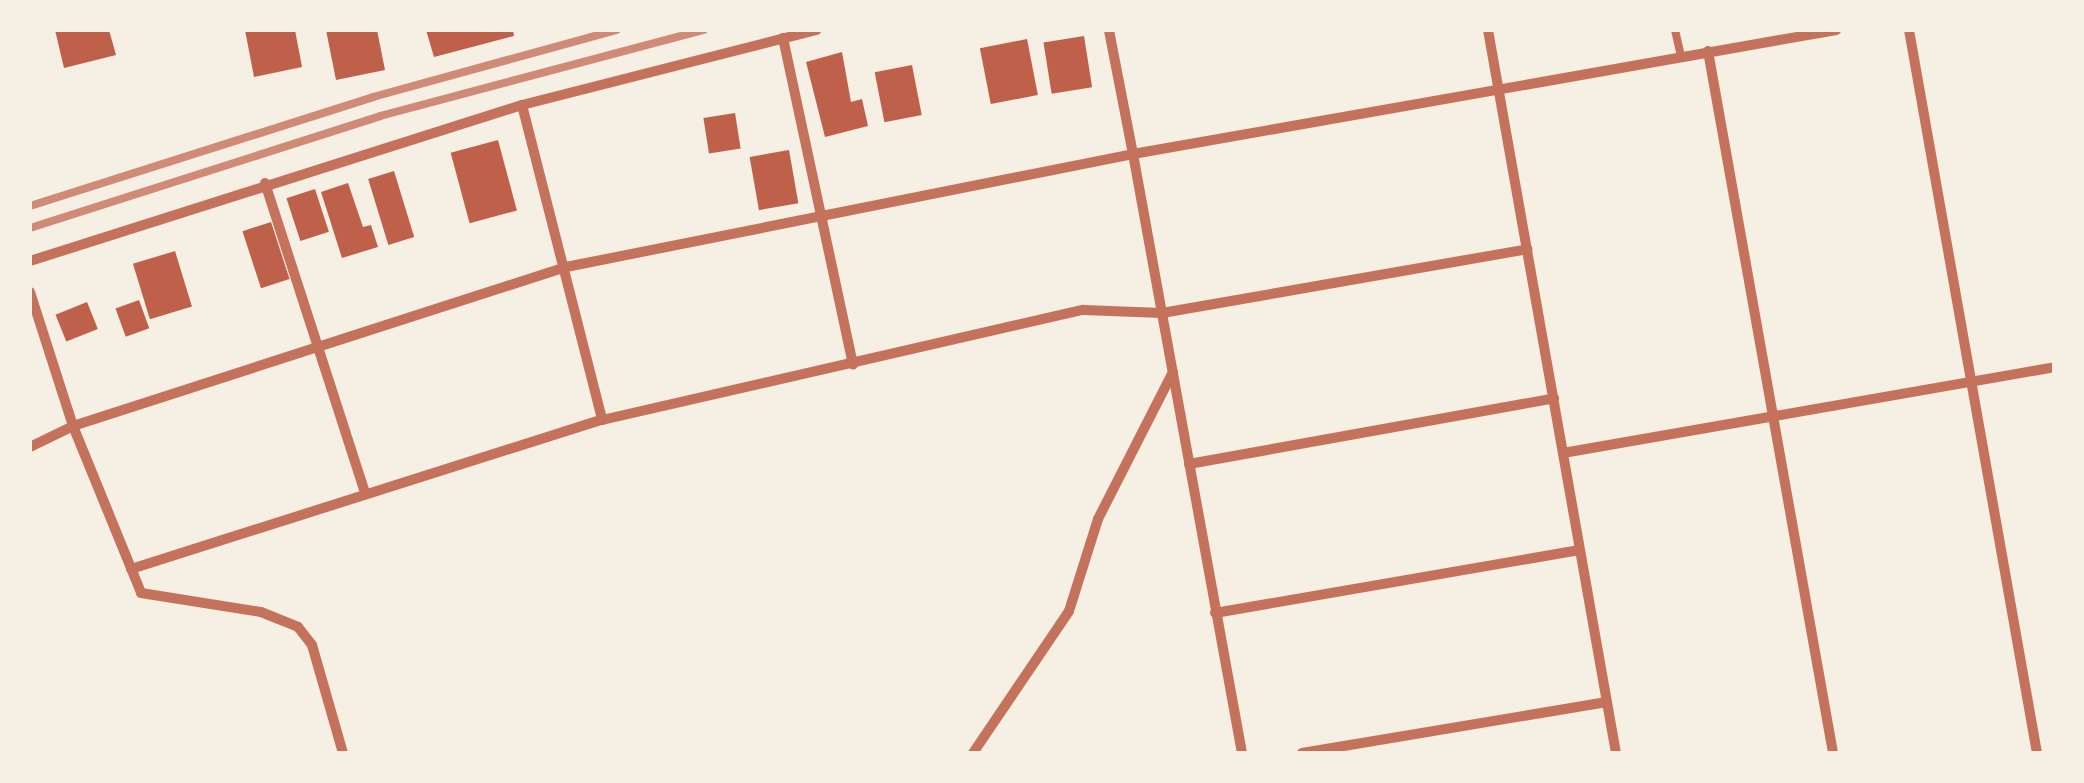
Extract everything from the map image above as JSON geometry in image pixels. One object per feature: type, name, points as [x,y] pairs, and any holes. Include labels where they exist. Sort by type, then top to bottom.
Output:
[{"type":"street","points":[[30,260],[265,183],[522,106],[817,30]]},
{"type":"street","points":[[1109,30],[1242,753]]},
{"type":"street","points":[[1488,30],[1616,753]]},
{"type":"street","points":[[30,448],[73,426],[566,267],[1497,86],[1836,30]]},
{"type":"street","points":[[1909,30],[2037,753]]},
{"type":"street","points":[[784,38],[853,365]]},
{"type":"street","points":[[1708,51],[1833,753]]},
{"type":"street","points":[[522,106],[602,420]]},
{"type":"street","points":[[265,183],[365,493]]},
{"type":"street","points":[[131,569],[602,420],[1084,310],[1162,313],[1527,249]]},
{"type":"street","points":[[30,292],[73,426],[141,593],[261,612],[298,627],[312,645],[343,753]]},
{"type":"street","points":[[1563,453],[2054,367]]},
{"type":"street","points":[[973,753],[1069,610],[1098,519],[1174,371]]},
{"type":"street","points":[[1189,464],[1554,398]]},
{"type":"street","points":[[1215,614],[1580,550]]},
{"type":"street","points":[[1302,753],[1607,702]]},
{"type":"lane","points":[[1675,30],[1681,56]]},
{"type":"building","points":[[55,30],[109,30],[116,55],[64,68]]},
{"type":"building","points":[[245,30],[295,30],[302,67],[254,77]]},
{"type":"building","points":[[326,30],[377,30],[385,70],[336,80]]},
{"type":"building","points":[[426,30],[513,30],[514,36],[434,57]]},
{"type":"building","points":[[1084,36],[1092,87],[1052,94],[1044,42]]},
{"type":"building","points":[[1027,39],[1038,95],[991,104],[980,48]]},
{"type":"building","points":[[842,52],[851,102],[862,99],[868,126],[825,137],[806,62]]},
{"type":"building","points":[[912,65],[922,115],[884,122],[875,72]]},
{"type":"building","points":[[735,113],[741,149],[709,154],[703,118]]},
{"type":"building","points":[[498,140],[517,211],[470,223],[451,153]]},
{"type":"building","points":[[789,150],[798,203],[759,210],[750,157]]},
{"type":"building","points":[[394,171],[414,237],[388,245],[368,179]]},
{"type":"building","points":[[348,183],[363,227],[371,225],[378,247],[342,258],[321,192]]},
{"type":"building","points":[[315,189],[329,232],[300,241],[286,198]]},
{"type":"building","points":[[271,222],[290,279],[261,288],[242,231]]},
{"type":"building","points":[[175,251],[192,306],[150,319],[133,264]]},
{"type":"building","points":[[139,300],[149,328],[126,337],[116,309]]},
{"type":"building","points":[[87,302],[98,329],[66,342],[55,315]]},
{"type":"railway","points":[[30,206],[373,97],[617,30]]},
{"type":"railway","points":[[30,228],[380,116],[704,30]]}]
